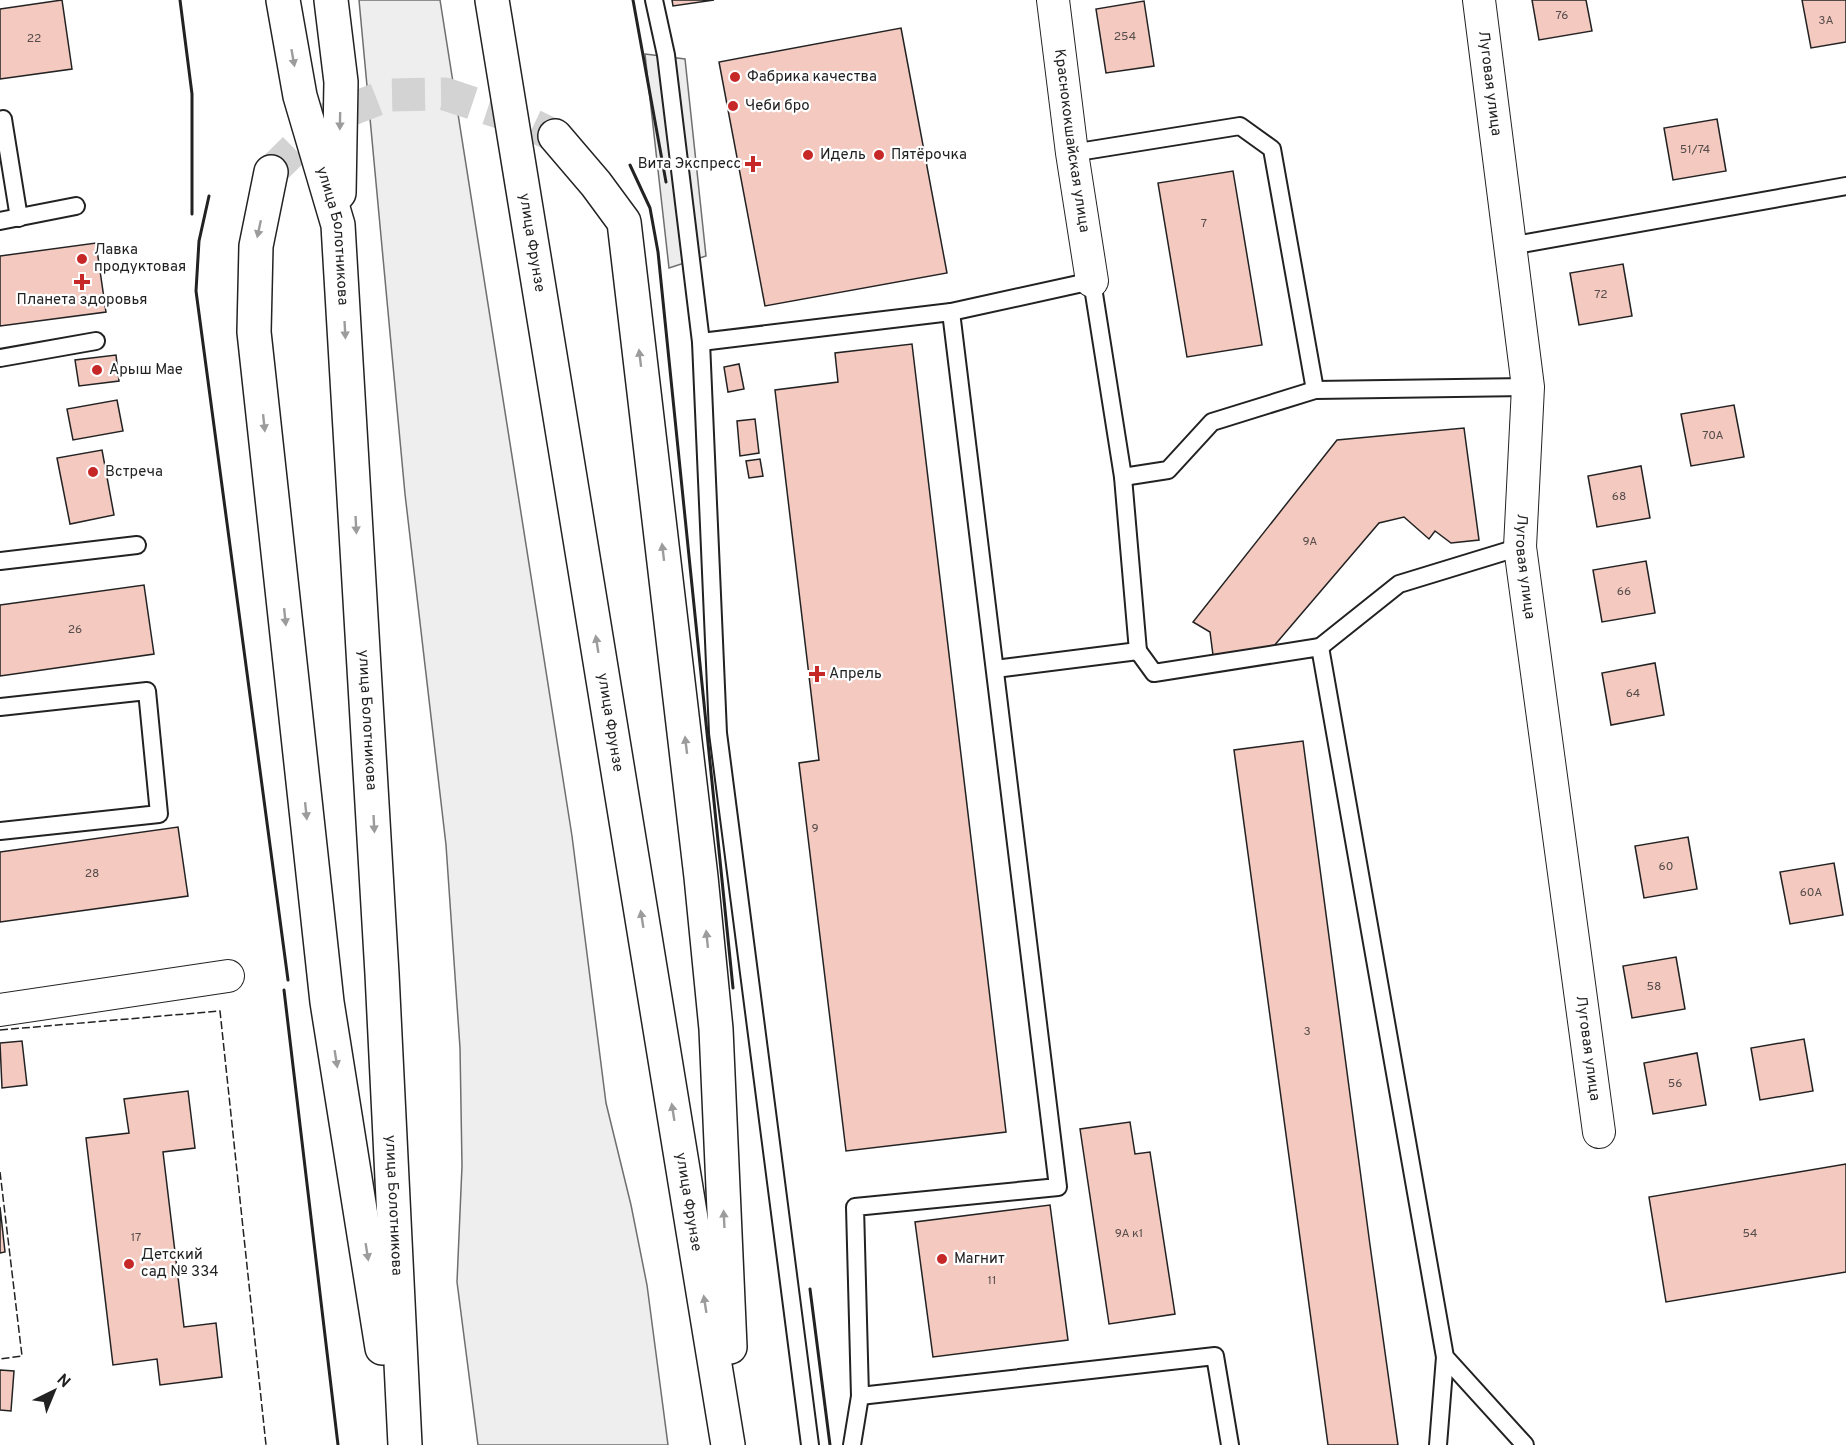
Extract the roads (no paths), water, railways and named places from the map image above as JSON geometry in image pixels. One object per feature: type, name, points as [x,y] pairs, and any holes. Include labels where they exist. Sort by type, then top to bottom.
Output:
[{"type":"main road","name":"улица Болотникова","points":[[284,0],[300,96],[338,225],[382,962],[405,1445]]},
{"type":"main road","points":[[331,0],[340,82],[338,225]]},
{"type":"main road","name":"улица Фрунзе","points":[[492,0],[728,1445]]},
{"type":"main road","points":[[555,136],[596,184],[624,222],[701,877],[716,1029],[734,1445]]},
{"type":"main road","points":[[271,172],[256,246],[254,332],[327,1002],[397,1445]]},
{"type":"street","name":"Краснококшайская улица","points":[[1053,0],[1072,153],[1092,281]]},
{"type":"street","name":"Луговая улица","points":[[1479,0],[1528,387],[1521,547],[1599,1132]]},
{"type":"street","points":[[0,1010],[228,976]]},
{"type":"lane","points":[[654,0],[666,55],[701,342],[718,733],[810,1445]]},
{"type":"lane","points":[[0,120],[3,119],[19,218]]},
{"type":"lane","points":[[1072,153],[1240,126],[1272,149],[1315,390]]},
{"type":"lane","points":[[1510,246],[1846,186]]},
{"type":"lane","points":[[0,221],[76,206]]},
{"type":"lane","points":[[701,342],[951,312],[1092,281],[1123,477],[1138,651],[1154,673],[1320,647],[1399,584],[1521,547]]},
{"type":"lane","points":[[852,1445],[860,1396],[855,1206],[1058,1187],[951,312]]},
{"type":"lane","points":[[0,358],[96,341]]},
{"type":"lane","points":[[1123,477],[1168,470],[1212,422],[1315,390],[1528,387]]},
{"type":"lane","points":[[0,561],[137,545]]},
{"type":"lane","points":[[1320,647],[1444,1357],[1438,1445]]},
{"type":"lane","points":[[995,669],[1138,651]]},
{"type":"lane","points":[[0,707],[147,691],[159,814],[0,831]]},
{"type":"lane","points":[[860,1396],[1215,1356],[1230,1445]]},
{"type":"lane","points":[[1444,1357],[1525,1445]]},
{"type":"tunnel","points":[[271,172],[324,120],[388,95],[445,94],[517,118],[555,136]]},
{"type":"place","name":"Фабрика качества","points":[[735,77]]},
{"type":"place","name":"Чеби бро","points":[[733,106]]},
{"type":"place","name":"Идель","points":[[808,155]]},
{"type":"place","name":"Пятёрочка","points":[[879,155]]},
{"type":"place","name":"Вита Экспресс","points":[[753,164]]},
{"type":"place","name":"Лавка продуктовая","points":[[82,259]]},
{"type":"place","name":"Планета здоровья","points":[[82,282]]},
{"type":"place","name":"Арыш Мае","points":[[97,370]]},
{"type":"place","name":"Встреча","points":[[93,472]]},
{"type":"place","name":"Апрель","points":[[817,674]]},
{"type":"place","name":"Магнит","points":[[942,1259]]},
{"type":"place","name":"Детский сад № 334","points":[[129,1264]]}]
